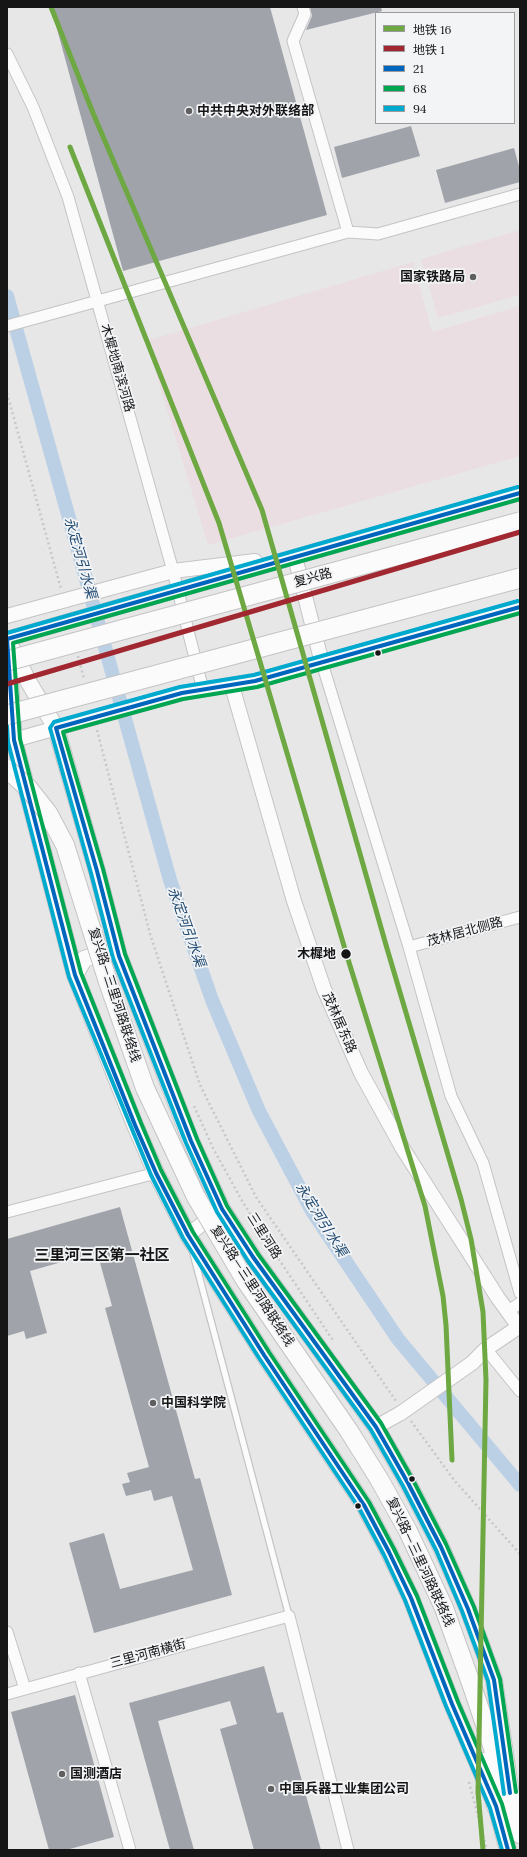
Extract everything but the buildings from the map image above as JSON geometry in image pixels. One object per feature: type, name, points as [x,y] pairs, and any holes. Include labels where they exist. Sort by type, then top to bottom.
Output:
[{"type":"highway","name":"复兴路","points":[[10,660],[520,522]]},
{"type":"highway","points":[[16,713],[520,578]]},
{"type":"main road","name":"三里河路","points":[[7,638],[28,681],[56,728],[97,871],[119,956],[191,1140],[222,1209],[253,1257],[376,1428],[408,1483],[441,1547],[468,1609],[494,1680],[508,1850]]},
{"type":"main road","name":"三里河路","points":[[7,638],[11,741],[75,975],[135,1125],[156,1173],[188,1235],[264,1355],[364,1505],[386,1545],[411,1598],[452,1704],[504,1807],[520,1835]]},
{"type":"main road","name":"复兴路—三里河路联络线","points":[[7,769],[29,789],[48,813],[65,845],[108,982],[145,1088],[196,1197],[245,1280],[349,1431],[379,1479],[408,1531],[444,1608],[472,1686],[504,1807]]},
{"type":"main road","points":[[75,975],[84,959],[103,953],[119,956]]},
{"type":"street","points":[[303,7],[305,14],[293,42],[348,232]]},
{"type":"street","name":"木樨地南滨河路","points":[[7,54],[33,107],[68,197],[173,571],[203,690]]},
{"type":"street","points":[[7,326],[348,232],[378,234],[520,194]]},
{"type":"street","name":"复兴路","points":[[7,638],[520,493]]},
{"type":"street","points":[[7,616],[30,610],[58,597],[173,571],[295,557],[322,663],[409,947],[451,1096],[483,1163],[520,1293]]},
{"type":"street","points":[[11,741],[56,728],[91,723],[182,693],[254,682],[520,607]]},
{"type":"street","points":[[7,638],[30,610]]},
{"type":"street","points":[[9,686],[28,681]]},
{"type":"street","name":"茂林居东路","points":[[232,686],[294,902],[324,989],[361,1072],[403,1149],[507,1312],[519,1327]]},
{"type":"street","name":"茂林居北侧路","points":[[409,947],[520,917]]},
{"type":"street","points":[[7,1212],[156,1173]]},
{"type":"street","points":[[188,1235],[222,1209]]},
{"type":"street","points":[[507,1312],[520,1303]]},
{"type":"street","points":[[376,1428],[404,1413],[472,1363],[486,1349],[519,1327]]},
{"type":"street","points":[[486,1349],[520,1391]]},
{"type":"street","points":[[289,1616],[348,1850]]},
{"type":"street","name":"三里河南横街","points":[[7,1694],[289,1616]]},
{"type":"street","points":[[7,1632],[25,1689]]},
{"type":"street","points":[[79,1673],[130,1850]]},
{"type":"lane","points":[[188,1235],[289,1616]]},
{"type":"path","points":[[7,393],[58,597]]},
{"type":"path","points":[[77,651],[84,681]]},
{"type":"path","points":[[91,723],[150,934],[200,1085],[256,1197],[404,1413],[454,1480],[520,1554]]},
{"type":"path","name":"三里河路","points":[[192,1100],[213,1148],[241,1199],[336,1346]]},
{"type":"shaded area","name":"国家铁路局","points":[[520,230],[520,295],[438,318],[421,259]]},
{"type":"shaded area","points":[[413,262],[432,332],[520,306],[520,456],[208,545],[146,341]]},
{"type":"waterway","name":"永定河引水渠","points":[[7,296],[170,880],[212,1000],[259,1111],[312,1211],[398,1339],[520,1485]]},
{"type":"metro line","name":"16","points":[[51,7],[93,113],[262,510],[386,945],[461,1199],[471,1239],[483,1312],[486,1380],[478,1792],[483,1850]]},
{"type":"metro line","name":"16","points":[[70,147],[219,523],[347,956],[425,1206],[443,1296],[446,1325],[452,1460]]},
{"type":"metro line","name":"1","points":[[7,684],[520,532]]},
{"type":"transit line","name":"94","points":[[7,633],[518,487]]},
{"type":"transit line","name":"21","points":[[508,1850],[496,1806],[452,1704],[411,1598],[389,1552],[364,1505],[264,1355],[188,1235],[156,1173],[135,1125],[75,975],[14,740],[7,639],[520,493]]},
{"type":"transit line","name":"68","points":[[514,1848],[502,1804],[458,1702],[417,1596],[394,1549],[369,1502],[269,1352],[193,1232],[161,1170],[141,1123],[81,973],[20,739],[13,643],[520,499]]},
{"type":"transit line","name":"94","points":[[504,1794],[488,1681],[462,1611],[436,1550],[403,1486],[371,1430],[248,1261],[217,1212],[186,1143],[113,958],[91,873],[50,728],[54,722],[180,687],[254,675],[518,601]]},
{"type":"transit line","name":"21","points":[[510,1793],[494,1680],[468,1609],[441,1547],[408,1483],[376,1427],[253,1257],[222,1209],[191,1141],[119,956],[97,871],[56,728],[182,693],[255,681],[520,607]]},
{"type":"transit line","name":"68","points":[[516,1792],[500,1679],[474,1607],[446,1544],[413,1480],[381,1423],[258,1254],[227,1206],[197,1139],[125,954],[103,869],[63,732],[183,699],[257,687],[520,613]]},
{"type":"transit line","name":"94","points":[[7,726],[8,742],[69,977],[151,1175],[183,1238],[259,1358],[359,1508],[384,1555],[405,1600],[446,1706],[490,1808],[502,1850]]},
{"type":"place","name":"中共中央对外联络部","points":[[189,111]]},
{"type":"place","name":"国家铁路局","points":[[473,277]]},
{"type":"place","name":"木樨地","points":[[346,954]]},
{"type":"place","name":"中国科学院","points":[[153,1403]]},
{"type":"place","name":"国测酒店","points":[[62,1774]]},
{"type":"place","name":"中国兵器工业集团公司","points":[[271,1789]]},
{"type":"district","name":"三里河三区第一社区","points":[[102,1256]]}]
